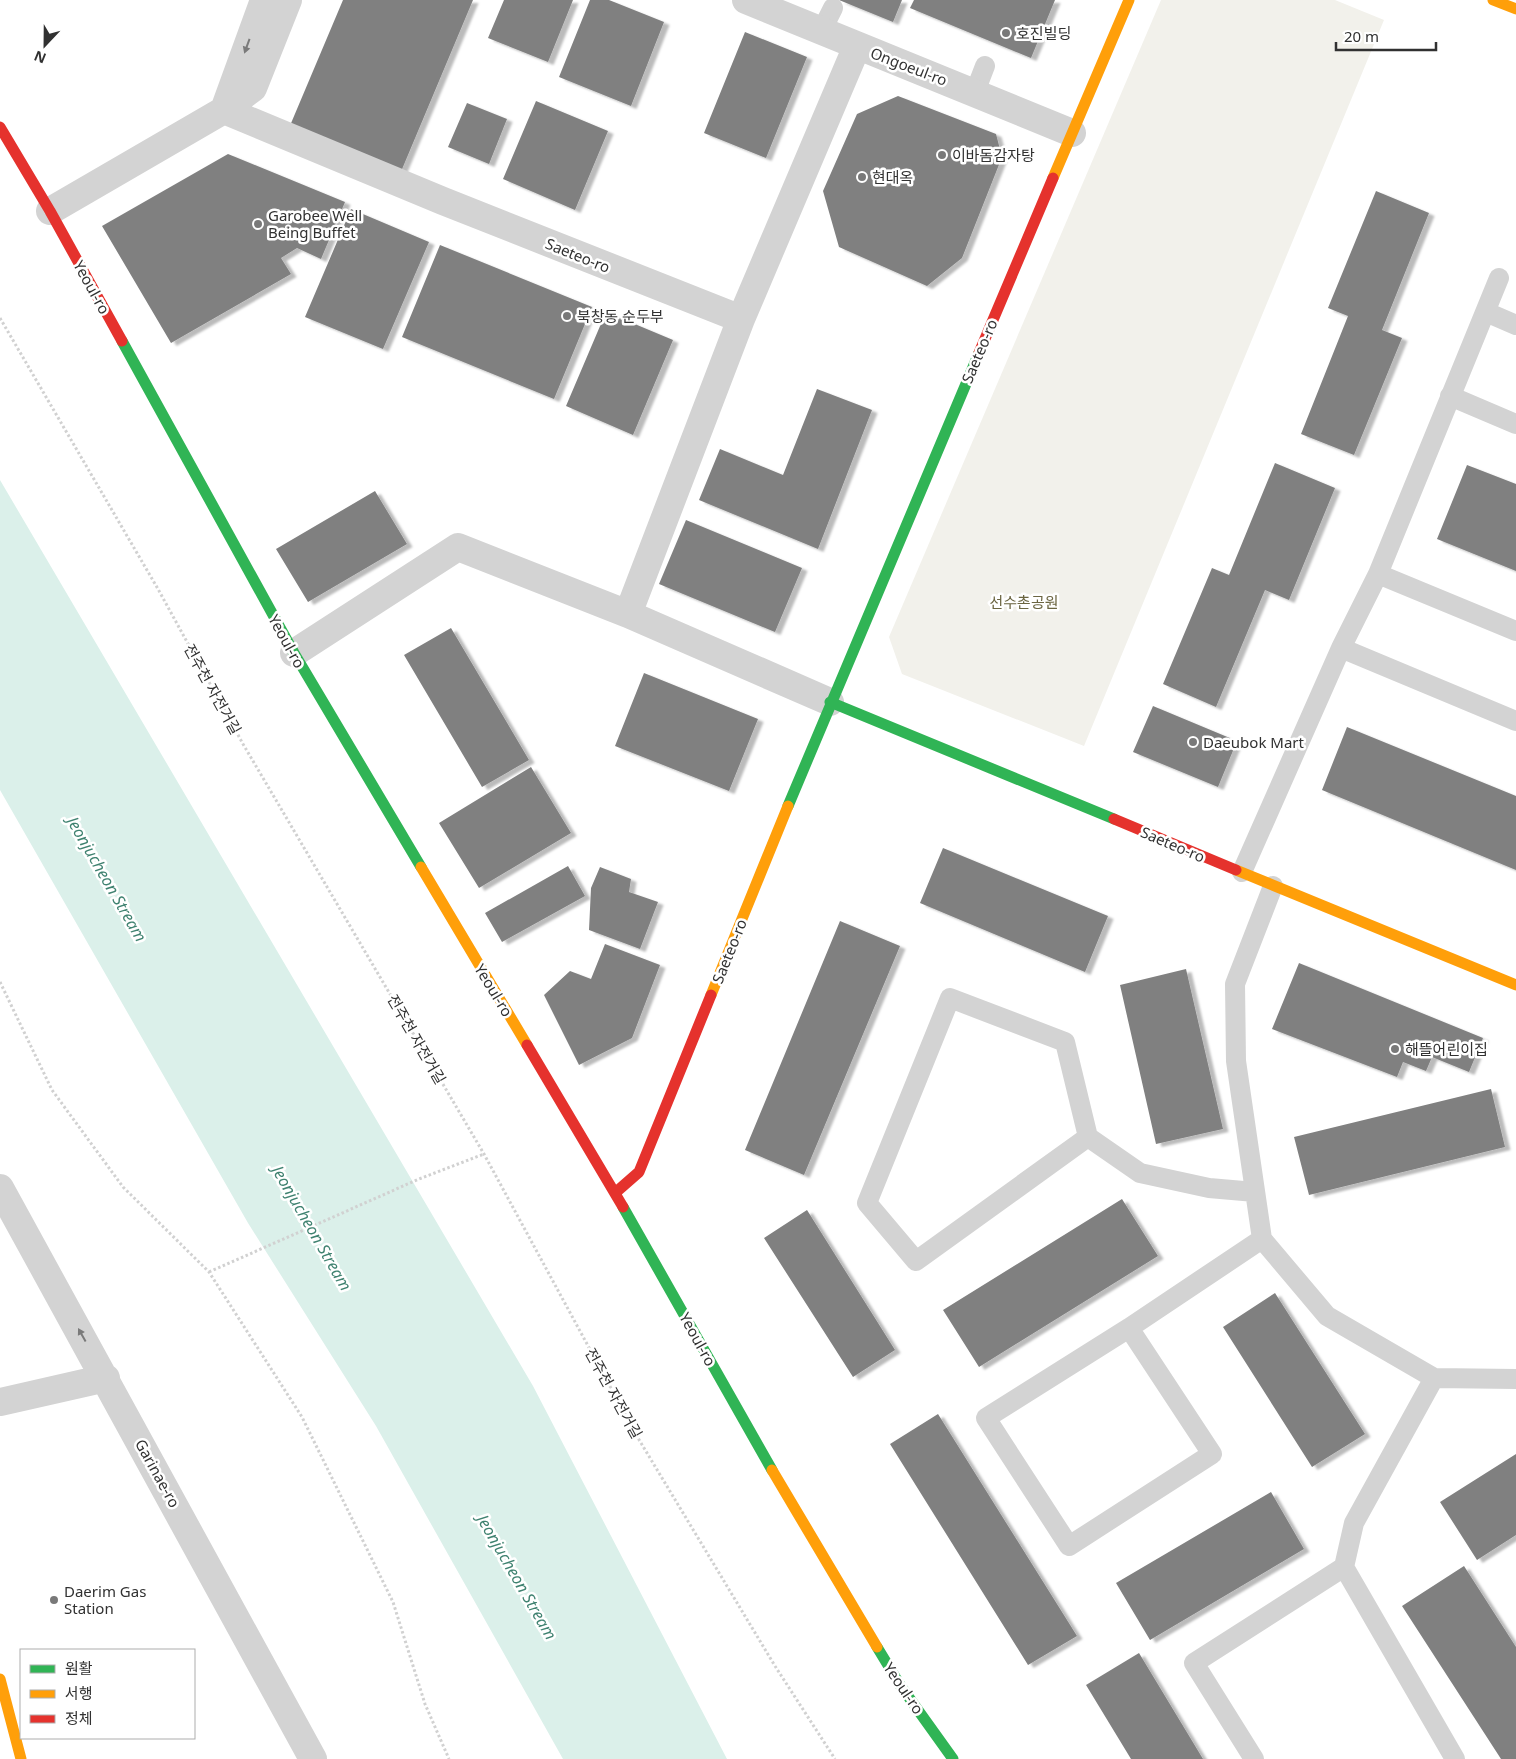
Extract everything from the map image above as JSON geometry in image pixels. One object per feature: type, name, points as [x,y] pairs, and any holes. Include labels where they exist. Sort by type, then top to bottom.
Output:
[{"type":"street","points":[[224,110],[264,0]]},
{"type":"street","points":[[50,211],[224,110],[253,88],[288,0]]},
{"type":"street","name":"Ongoeul-ro","points":[[746,0],[827,19],[856,46],[1072,133]]},
{"type":"street","name":"Saeteo-ro","points":[[615,1193],[639,1172],[830,702],[1129,0]]},
{"type":"street","points":[[1493,0],[1516,9]]},
{"type":"street","points":[[628,614],[741,319],[856,46]]},
{"type":"street","name":"Saeteo-ro","points":[[224,110],[443,201],[741,319]]},
{"type":"street","name":"Yeoul-ro","points":[[0,127],[50,211],[294,653],[615,1193],[808,1535],[900,1685],[953,1759]]},
{"type":"street","points":[[7,164],[28,175]]},
{"type":"street","name":"Saeteo-ro","points":[[294,653],[458,547],[628,614],[830,702],[1516,985]]},
{"type":"street","name":"Garinae-ro","points":[[0,1188],[106,1378],[313,1759]]},
{"type":"street","points":[[0,1402],[106,1378]]},
{"type":"street","points":[[0,1679],[21,1759]]},
{"type":"lane","points":[[974,92],[984,66]]},
{"type":"lane","points":[[1242,872],[1341,648],[1378,574],[1499,278]]},
{"type":"lane","points":[[1486,312],[1516,324]]},
{"type":"lane","points":[[1450,396],[1516,424]]},
{"type":"lane","points":[[1378,574],[1516,631]]},
{"type":"lane","points":[[1341,648],[1516,721]]},
{"type":"lane","points":[[1273,886],[1235,984],[1236,1060],[1262,1239],[1327,1316],[1434,1378],[1516,1379]]},
{"type":"lane","points":[[1088,1137],[916,1261],[867,1203],[950,998],[1065,1042],[1088,1137],[1140,1173],[1208,1188],[1256,1192]]},
{"type":"lane","points":[[1129,1328],[1212,1454],[1069,1546],[986,1418],[1129,1328],[1262,1239]]},
{"type":"lane","points":[[1434,1378],[1354,1523],[1344,1567],[1455,1759]]},
{"type":"lane","points":[[1254,1759],[1194,1663],[1344,1567]]},
{"type":"path","name":"전주천 자전거길","points":[[0,318],[158,589],[243,744],[484,1154],[638,1438],[775,1666],[836,1759]]},
{"type":"path","points":[[0,982],[52,1090],[123,1187],[209,1272],[302,1417],[388,1593],[425,1704],[449,1759]]},
{"type":"path","points":[[209,1272],[419,1179],[484,1154]]},
{"type":"green space","name":"선수촌공원","points":[[1161,0],[1335,0],[1384,20],[1084,746],[902,674],[889,637]]},
{"type":"water","name":"Jeonjucheon Stream","points":[[0,480],[533,1386],[727,1759],[563,1759],[376,1426],[248,1223],[0,790]]},
{"type":"building","points":[[343,0],[473,0],[400,174],[289,128]]},
{"type":"building","points":[[504,0],[573,0],[548,62],[488,38]]},
{"type":"building","points":[[590,0],[609,0],[664,22],[631,106],[559,77]]},
{"type":"building","points":[[839,0],[902,0],[893,22]]},
{"type":"building","name":"호진빌딩","points":[[914,0],[1055,0],[1031,58],[910,8]]},
{"type":"building","points":[[745,32],[807,57],[766,158],[704,133]]},
{"type":"building","points":[[898,96],[996,134],[1002,157],[962,258],[927,286],[839,247],[823,191],[857,114]]},
{"type":"building","points":[[536,101],[608,131],[575,210],[503,179]]},
{"type":"building","points":[[467,103],[507,119],[489,164],[448,147]]},
{"type":"building","points":[[228,154],[345,202],[321,259],[297,248],[281,258],[291,274],[171,343],[102,226]]},
{"type":"building","points":[[1376,191],[1429,213],[1382,330],[1402,338],[1354,455],[1301,434],[1348,316],[1328,308]]},
{"type":"building","points":[[351,209],[429,242],[383,349],[305,317]]},
{"type":"building","points":[[440,245],[592,307],[554,399],[402,337]]},
{"type":"building","points":[[606,312],[673,340],[633,435],[566,406]]},
{"type":"building","points":[[817,389],[872,410],[818,549],[699,500],[720,449],[783,475]]},
{"type":"building","points":[[1275,463],[1335,488],[1289,600],[1265,590],[1216,707],[1163,684],[1212,568],[1229,575]]},
{"type":"building","points":[[1467,465],[1516,484],[1516,571],[1437,539]]},
{"type":"building","points":[[375,491],[407,544],[308,602],[276,549]]},
{"type":"building","points":[[686,520],[802,568],[775,632],[659,584]]},
{"type":"building","points":[[451,628],[529,760],[482,787],[404,655]]},
{"type":"building","points":[[644,673],[758,719],[729,791],[615,746]]},
{"type":"building","points":[[1153,706],[1237,741],[1218,787],[1133,752]]},
{"type":"building","points":[[1347,727],[1516,796],[1516,870],[1322,790]]},
{"type":"building","points":[[531,767],[571,833],[479,888],[439,823]]},
{"type":"building","points":[[943,848],[1108,916],[1085,972],[920,903]]},
{"type":"building","points":[[568,866],[585,896],[502,942],[485,913]]},
{"type":"building","points":[[600,867],[631,879],[629,892],[658,902],[640,949],[589,930],[591,888]]},
{"type":"building","points":[[840,921],[900,946],[804,1175],[745,1150]]},
{"type":"building","points":[[605,944],[660,965],[632,1038],[579,1065],[544,995],[570,971],[591,979]]},
{"type":"building","points":[[1299,963],[1483,1038],[1469,1072],[1432,1057],[1426,1071],[1403,1062],[1397,1077],[1272,1029]]},
{"type":"building","points":[[1186,969],[1223,1129],[1156,1144],[1120,985]]},
{"type":"building","points":[[1491,1089],[1505,1147],[1309,1195],[1294,1137]]},
{"type":"building","points":[[1122,1199],[1158,1256],[979,1367],[943,1310]]},
{"type":"building","points":[[807,1210],[895,1350],[853,1377],[764,1238]]},
{"type":"building","points":[[1275,1293],[1365,1434],[1312,1467],[1223,1327]]},
{"type":"building","points":[[938,1414],[1077,1636],[1028,1665],[890,1444]]},
{"type":"building","points":[[1516,1454],[1516,1535],[1477,1560],[1440,1502]]},
{"type":"building","points":[[1271,1492],[1304,1549],[1150,1640],[1116,1583]]},
{"type":"building","points":[[1464,1566],[1516,1647],[1516,1759],[1501,1759],[1402,1606]]},
{"type":"building","points":[[1139,1653],[1203,1759],[1131,1759],[1086,1685]]},
{"type":"traffic: fast","points":[[122,341],[294,653],[421,867]]},
{"type":"traffic: fast","points":[[788,806],[979,353]]},
{"type":"traffic: fast","points":[[830,702],[1114,819]]},
{"type":"traffic: fast","points":[[623,1207],[772,1470]]},
{"type":"traffic: fast","points":[[877,1647],[900,1685],[953,1759]]},
{"type":"traffic: slow","points":[[1053,178],[1129,0]]},
{"type":"traffic: slow","points":[[1493,0],[1516,9]]},
{"type":"traffic: slow","points":[[711,995],[788,806]]},
{"type":"traffic: slow","points":[[421,867],[527,1045]]},
{"type":"traffic: slow","points":[[1236,870],[1516,985]]},
{"type":"traffic: slow","points":[[772,1470],[877,1647]]},
{"type":"traffic: slow","points":[[0,1679],[21,1759]]},
{"type":"traffic: jam","points":[[0,127],[50,211],[122,341]]},
{"type":"traffic: jam","points":[[979,353],[1053,178]]},
{"type":"traffic: jam","points":[[1114,819],[1236,870]]},
{"type":"traffic: jam","points":[[615,1193],[639,1172],[711,995]]},
{"type":"traffic: jam","points":[[527,1045],[623,1207]]},
{"type":"place","name":"호진빌딩","points":[[1006,33]]},
{"type":"place","name":"이바돔감자탕","points":[[942,155]]},
{"type":"place","name":"현대옥","points":[[862,177]]},
{"type":"place","name":"Garobee Well Being Buffet","points":[[258,224]]},
{"type":"place","name":"북창동 순두부","points":[[567,316]]},
{"type":"place","name":"Daeubok Mart","points":[[1193,742]]},
{"type":"place","name":"해뜰어린이집","points":[[1395,1049]]},
{"type":"place","name":"Daerim Gas Station","points":[[54,1600]]}]
